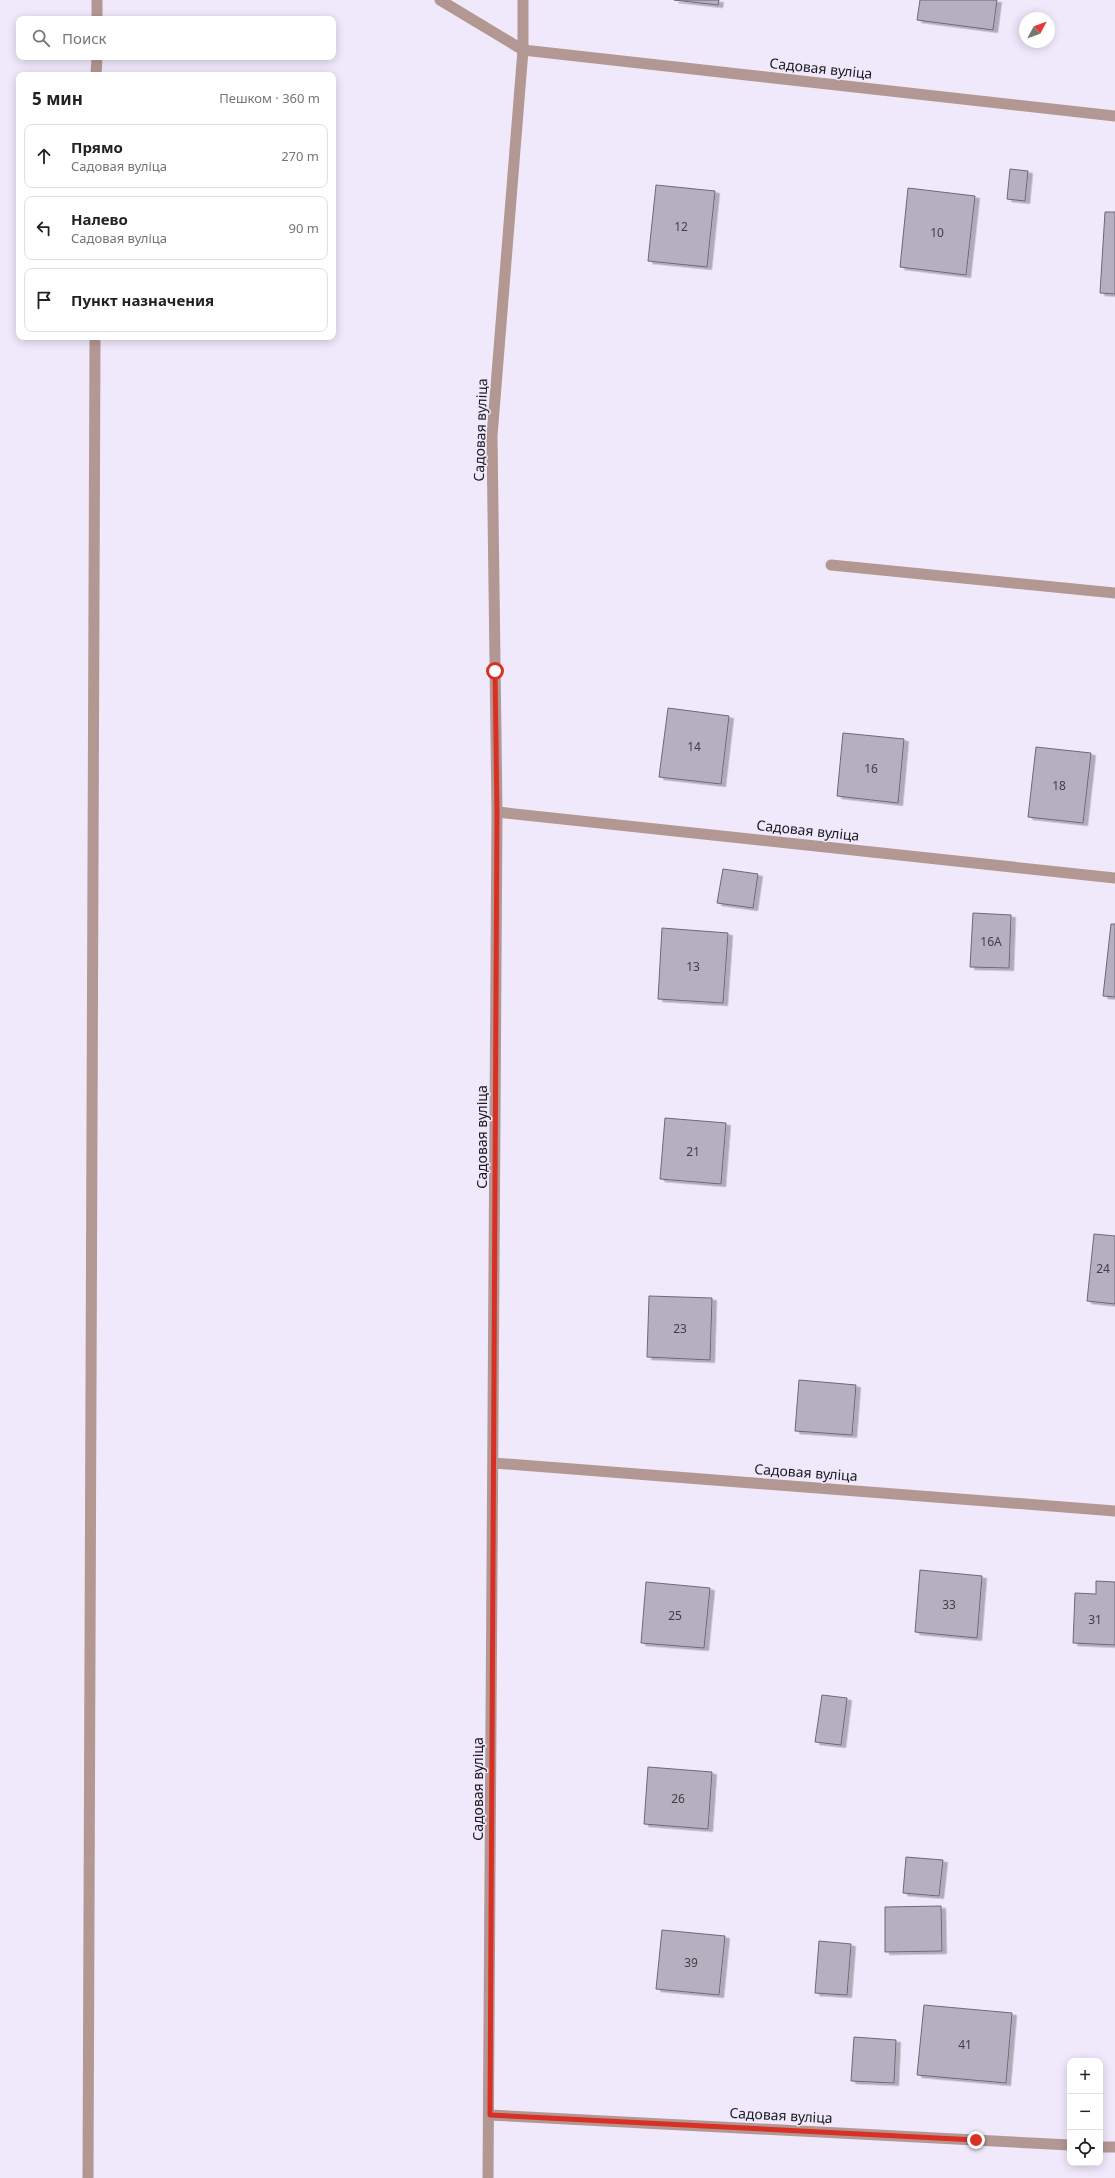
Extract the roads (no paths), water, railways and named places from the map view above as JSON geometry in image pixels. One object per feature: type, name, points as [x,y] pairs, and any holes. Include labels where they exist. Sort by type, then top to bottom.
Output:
[{"type":"street","points":[[97,0],[97,16]]},
{"type":"street","points":[[440,0],[523,50]]},
{"type":"street","name":"Садовая вуліца","points":[[488,2178],[490,2115],[497,812],[492,436],[523,50],[523,0]]},
{"type":"street","name":"Садовая вуліца","points":[[523,50],[1115,116]]},
{"type":"street","points":[[96,60],[96,72]]},
{"type":"street","points":[[88,2178],[95,340]]},
{"type":"street","points":[[831,565],[1115,593]]},
{"type":"street","name":"Садовая вуліца","points":[[497,812],[1115,878]]},
{"type":"street","name":"Садовая вуліца","points":[[494,1463],[1115,1511]]},
{"type":"street","name":"Садовая вуліца","points":[[490,2115],[1067,2145]]},
{"type":"street","points":[[1103,2147],[1115,2147]]}]
